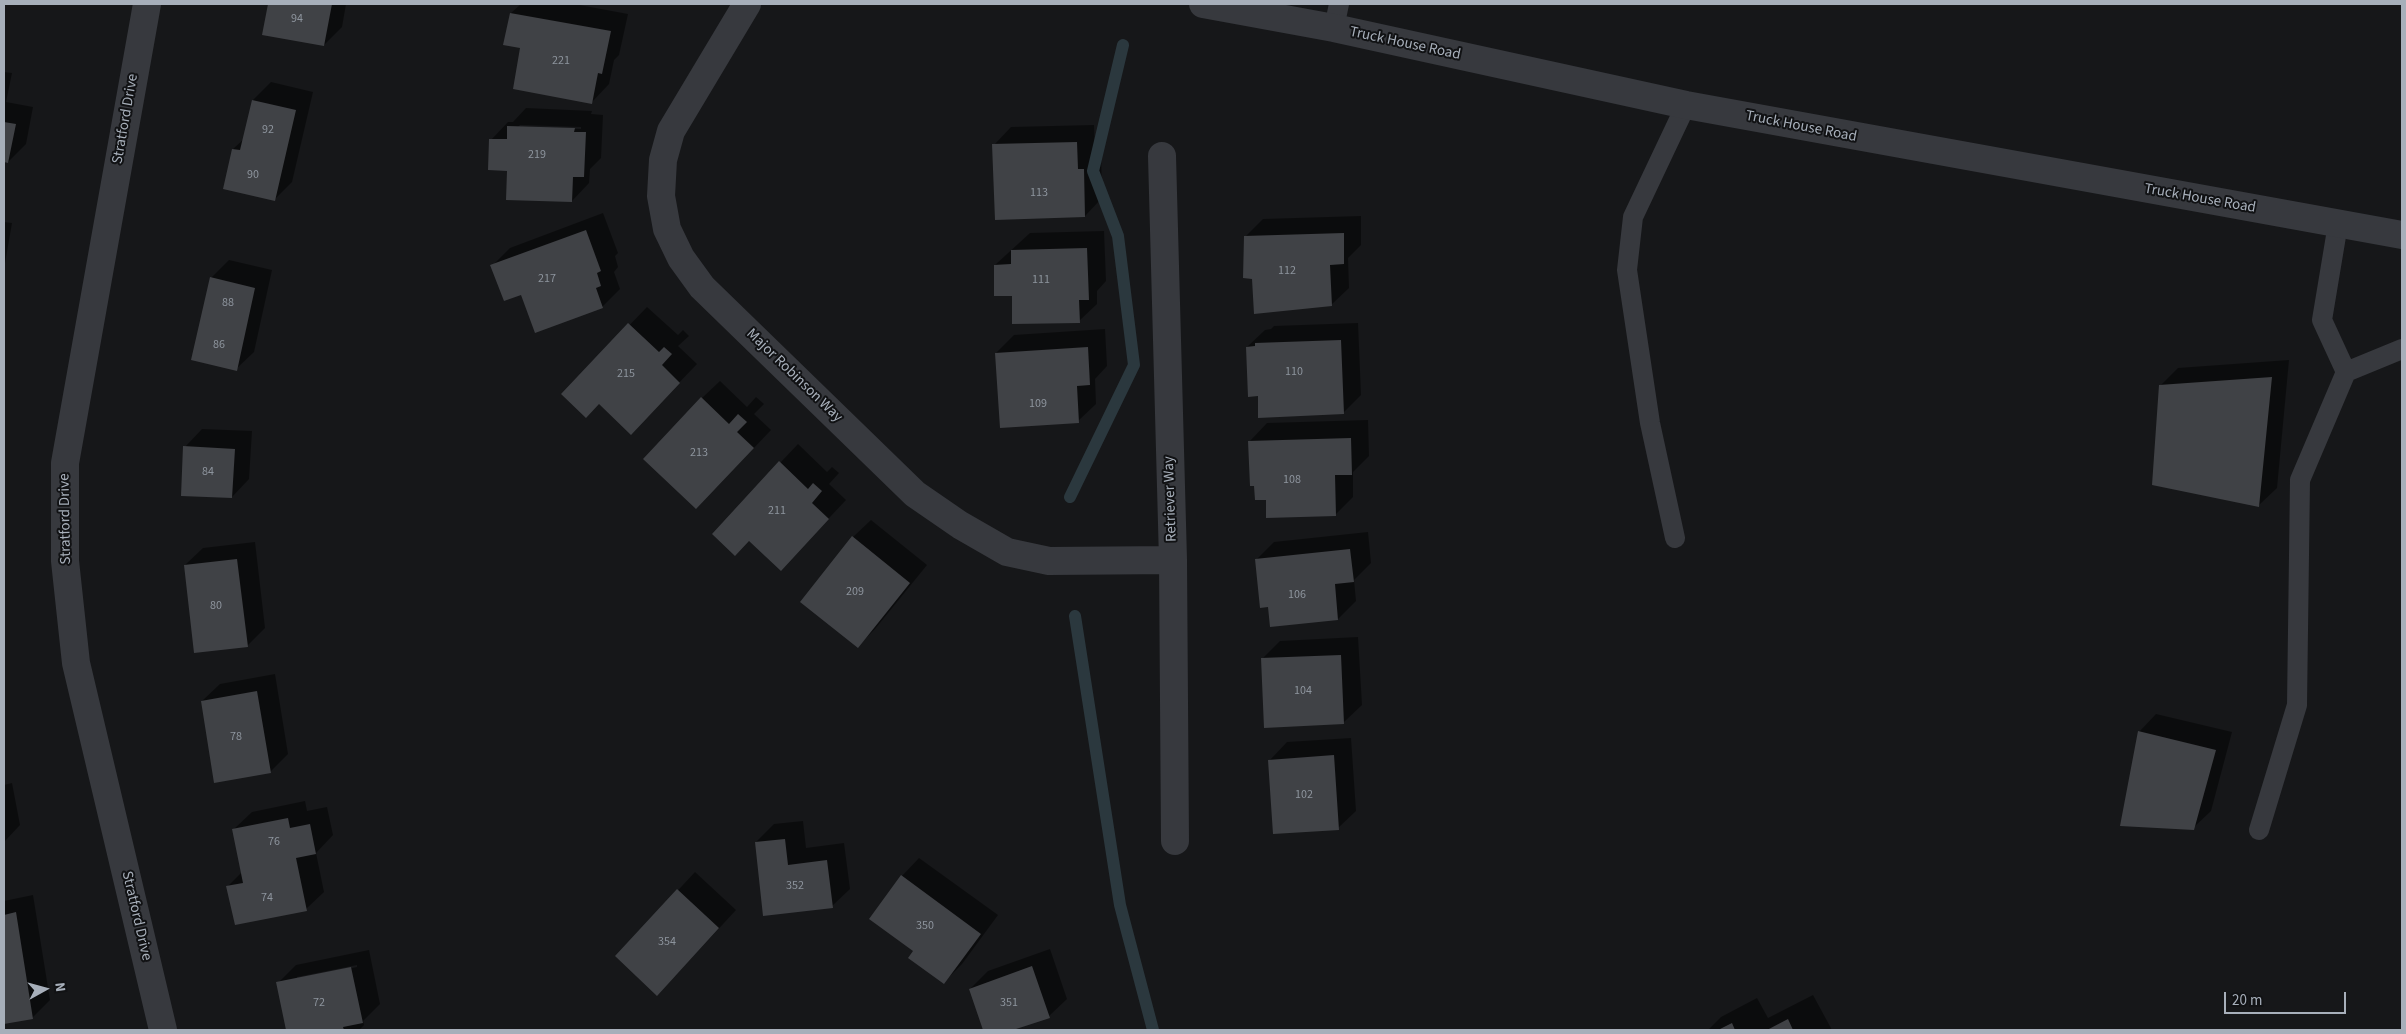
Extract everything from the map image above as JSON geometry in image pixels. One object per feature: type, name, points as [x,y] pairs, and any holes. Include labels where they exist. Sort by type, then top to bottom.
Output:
[{"type":"street","name":"Stratford Drive","points":[[147,4],[65,462],[65,561],[76,663],[163,1030]]},
{"type":"street","name":"Major Robinson Way","points":[[747,4],[671,131],[663,160],[661,196],[667,229],[680,258],[702,287],[915,494],[960,525],[1007,552],[1049,561],[1173,560]]},
{"type":"street","name":"Truck House Road","points":[[1203,4],[1336,16],[1686,105],[2402,235]]},
{"type":"street","name":"Retriever Way","points":[[1162,156],[1173,560],[1176,841]]},
{"type":"lane","points":[[1676,538],[1650,423],[1627,270],[1633,217],[1686,105]]},
{"type":"lane","points":[[2338,224],[2322,320],[2346,372]]},
{"type":"lane","points":[[2259,830],[2297,705],[2300,480],[2346,372],[2402,349]]},
{"type":"building","points":[[268,4],[332,4],[324,46],[262,35]]},
{"type":"building","points":[[510,13],[611,31],[602,74],[598,73],[592,104],[513,89],[520,48],[503,45]]},
{"type":"building","points":[[252,100],[296,110],[275,201],[223,189],[232,149],[240,150]]},
{"type":"building","points":[[4,122],[16,124],[8,163],[4,162]]},
{"type":"building","points":[[507,126],[575,128],[574,132],[586,132],[584,177],[573,177],[572,202],[506,200],[507,171],[488,170],[489,139],[507,139]]},
{"type":"building","points":[[1077,142],[1078,169],[1084,169],[1085,217],[995,220],[992,144]]},
{"type":"building","points":[[586,230],[601,271],[597,273],[601,286],[596,288],[603,308],[535,333],[521,295],[504,301],[490,265]]},
{"type":"building","points":[[1344,233],[1344,264],[1330,265],[1332,306],[1254,314],[1252,279],[1243,278],[1244,236]]},
{"type":"building","points":[[1087,248],[1089,300],[1079,300],[1080,323],[1012,324],[1012,296],[994,296],[994,265],[1011,264],[1011,250]]},
{"type":"building","points":[[210,277],[255,288],[237,371],[191,360]]},
{"type":"building","points":[[628,323],[659,352],[664,347],[672,354],[662,365],[680,383],[631,435],[599,404],[586,418],[561,394]]},
{"type":"building","points":[[1341,340],[1344,414],[1258,418],[1258,396],[1248,397],[1246,347],[1255,346],[1255,343]]},
{"type":"building","points":[[1088,347],[1090,385],[1077,386],[1079,423],[1000,428],[995,353]]},
{"type":"building","points":[[2272,377],[2259,507],[2152,485],[2159,385]]},
{"type":"building","points":[[701,397],[729,424],[738,414],[747,422],[737,432],[754,448],[696,509],[643,459]]},
{"type":"building","points":[[1351,438],[1352,475],[1335,475],[1336,516],[1266,518],[1266,500],[1255,500],[1254,486],[1250,486],[1248,441]]},
{"type":"building","points":[[183,446],[235,449],[232,498],[181,496]]},
{"type":"building","points":[[779,461],[808,489],[813,483],[822,491],[812,503],[829,519],[781,571],[749,541],[735,556],[712,534]]},
{"type":"building","points":[[852,536],[910,583],[858,648],[800,602]]},
{"type":"building","points":[[1350,549],[1354,582],[1335,584],[1338,620],[1270,627],[1268,607],[1260,608],[1255,559]]},
{"type":"building","points":[[237,559],[248,647],[194,653],[184,565]]},
{"type":"building","points":[[1341,655],[1344,724],[1264,728],[1261,658]]},
{"type":"building","points":[[257,691],[271,773],[214,783],[201,701]]},
{"type":"building","points":[[2138,731],[2216,750],[2194,830],[2120,826]]},
{"type":"building","points":[[1334,755],[1339,830],[1273,834],[1268,760]]},
{"type":"building","points":[[288,818],[290,828],[310,824],[316,854],[296,858],[307,911],[235,925],[226,886],[243,883],[232,829]]},
{"type":"building","points":[[785,839],[788,865],[827,860],[833,908],[763,916],[755,842]]},
{"type":"building","points":[[901,875],[981,934],[944,984],[908,958],[913,951],[869,919]]},
{"type":"building","points":[[677,889],[719,928],[657,996],[615,956]]},
{"type":"building","points":[[16,912],[33,1019],[4,1024],[4,915]]},
{"type":"building","points":[[1032,966],[1050,1018],[1013,1030],[983,1030],[969,989]]},
{"type":"building","points":[[351,967],[363,1023],[343,1027],[344,1030],[286,1030],[276,982]]},
{"type":"building","points":[[1788,1019],[1793,1030],[1767,1030]]},
{"type":"building","points":[[1732,1023],[1735,1030],[1718,1030]]},
{"type":"waterway","points":[[1070,497],[1134,365],[1118,236],[1093,171],[1123,45]]},
{"type":"waterway","points":[[1075,616],[1120,905],[1153,1030]]}]
